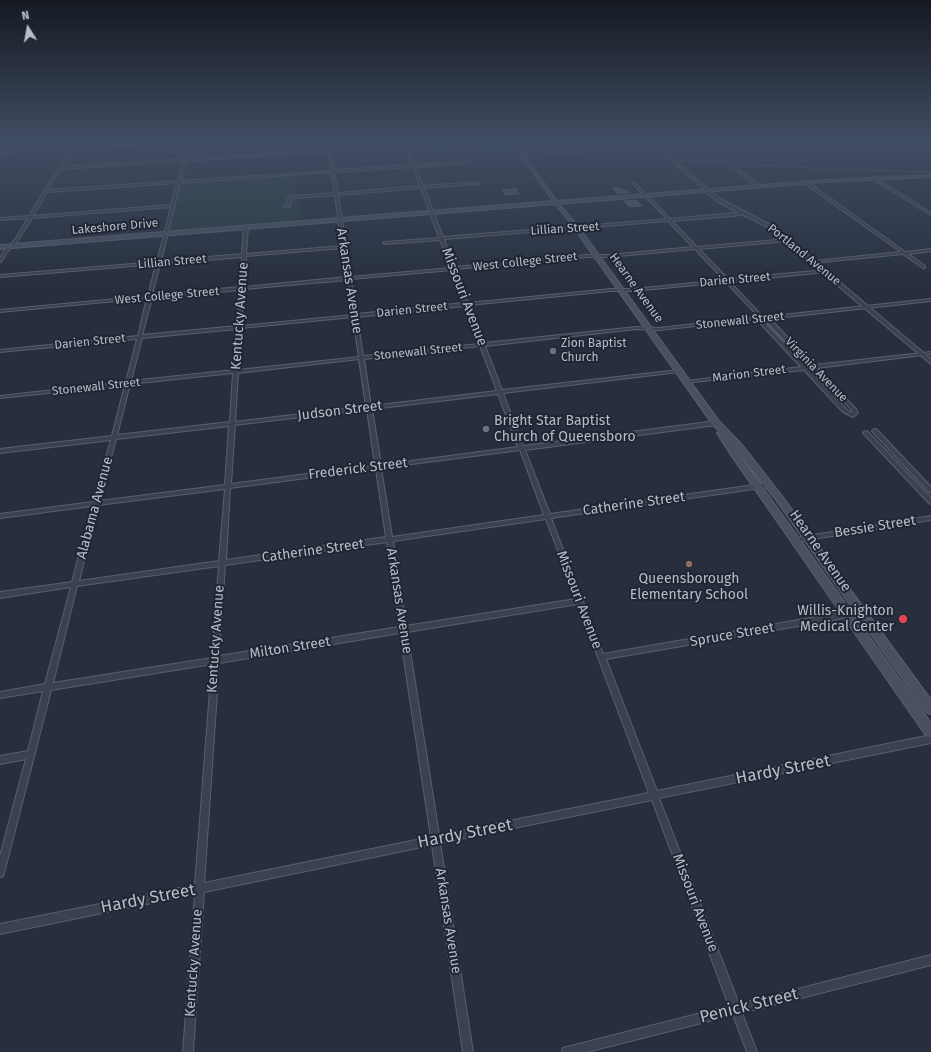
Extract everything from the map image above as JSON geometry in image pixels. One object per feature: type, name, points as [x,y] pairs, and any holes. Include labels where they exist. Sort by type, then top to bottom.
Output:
[{"type":"main road","name":"Hearne Avenue","points":[[547,191],[570,222],[576,227],[716,423],[740,448],[808,538],[931,709]]},
{"type":"main road","name":"Lakeshore Drive","points":[[0,247],[555,202],[561,199],[693,191]]},
{"type":"main road","name":"Hearne Avenue","points":[[561,199],[574,220],[576,227]]},
{"type":"main road","name":"Hearne Avenue","points":[[716,423],[724,439],[931,733]]},
{"type":"main road","points":[[903,692],[917,690]]},
{"type":"street","points":[[0,261],[16,241],[46,191]]},
{"type":"street","name":"Alabama Avenue","points":[[0,873],[74,585],[114,438],[138,338],[177,191]]},
{"type":"street","points":[[285,206],[290,206],[290,198],[300,196],[371,191]]},
{"type":"street","name":"Missouri Avenue","points":[[423,191],[752,1052]]},
{"type":"street","name":"Virginia Avenue","points":[[641,191],[762,318],[770,322],[854,410],[855,413],[853,415],[845,411],[763,323],[762,318]]},
{"type":"street","name":"Portland Avenue","points":[[708,191],[720,201],[767,224],[788,240],[931,362]]},
{"type":"street","points":[[818,191],[924,267]]},
{"type":"street","points":[[894,191],[931,214]]},
{"type":"street","name":"Arkansas Avenue","points":[[336,194],[468,1052]]},
{"type":"street","points":[[0,219],[173,206]]},
{"type":"street","name":"Lillian Street","points":[[385,243],[744,213]]},
{"type":"street","name":"Kentucky Avenue","points":[[188,1052],[222,564],[229,486],[246,227]]},
{"type":"street","name":"West College Street","points":[[0,311],[597,256],[696,249],[788,240]]},
{"type":"street","name":"Lillian Street","points":[[0,276],[344,247]]},
{"type":"street","points":[[813,262],[931,250]]},
{"type":"street","name":"Darien Street","points":[[0,351],[825,271]]},
{"type":"street","name":"Stonewall Street","points":[[0,397],[636,328],[659,329],[931,300]]},
{"type":"street","name":"Marion Street","points":[[687,382],[931,353]]},
{"type":"street","name":"Judson Street","points":[[0,451],[679,371]]},
{"type":"street","name":"Frederick Street","points":[[0,516],[716,423]]},
{"type":"street","points":[[875,431],[931,491]]},
{"type":"street","points":[[866,432],[931,502]]},
{"type":"street","name":"Catherine Street","points":[[0,595],[768,485]]},
{"type":"street","name":"Bessie Street","points":[[795,540],[931,518]]},
{"type":"street","name":"Milton Street","points":[[0,695],[580,601]]},
{"type":"street","name":"Spruce Street","points":[[601,657],[862,612]]},
{"type":"street","name":"Hardy Street","points":[[0,929],[931,739]]},
{"type":"street","points":[[0,760],[30,754]]},
{"type":"street","name":"Penick Street","points":[[567,1052],[931,960]]},
{"type":"shaded area","points":[[177,191],[298,191],[301,220],[167,230]]},
{"type":"building","points":[[501,191],[519,191],[521,195],[505,196]]},
{"type":"building","points":[[614,191],[630,191],[632,194],[617,195]]},
{"type":"building","points":[[637,199],[644,207],[629,208],[622,200]]},
{"type":"place","name":"Zion Baptist Church","points":[[553,351]]},
{"type":"place","name":"Bright Star Baptist Church of Queensboro","points":[[486,429]]},
{"type":"place","name":"Queensborough Elementary School","points":[[689,564]]},
{"type":"place","name":"Willis-Knighton Medical Center","points":[[903,619]]}]
